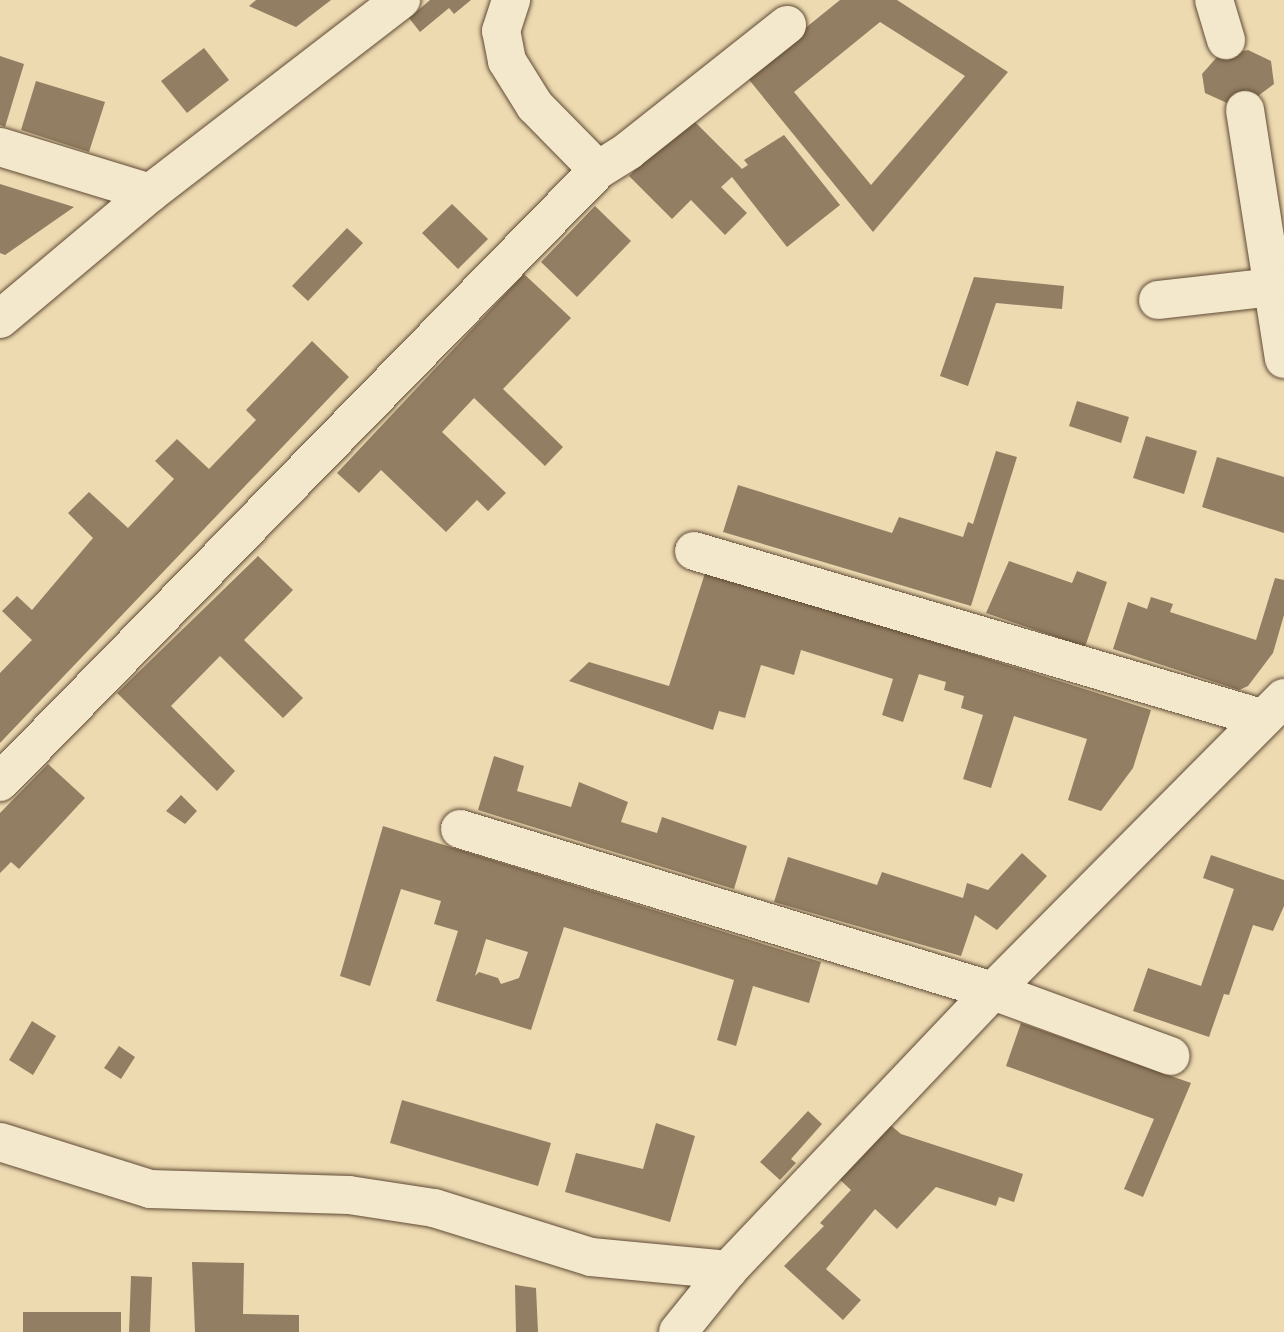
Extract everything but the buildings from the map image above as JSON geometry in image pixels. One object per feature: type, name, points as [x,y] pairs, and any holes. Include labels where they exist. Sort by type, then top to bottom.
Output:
[{"type":"street","points":[[0,319],[150,193],[401,0]]},
{"type":"street","points":[[511,0],[502,31],[507,61],[535,106],[598,170]]},
{"type":"street","points":[[1214,0],[1227,40]]},
{"type":"street","points":[[0,782],[598,170],[628,151],[787,25]]},
{"type":"street","points":[[1245,110],[1284,359]]},
{"type":"street","points":[[0,148],[150,193]]},
{"type":"street","points":[[1158,300],[1273,287]]},
{"type":"street","points":[[678,1332],[728,1270],[993,991],[1272,708],[694,551]]},
{"type":"street","points":[[460,830],[993,991],[1171,1056]]},
{"type":"street","points":[[0,1142],[150,1189],[349,1195],[434,1208],[591,1256],[728,1270]]}]
